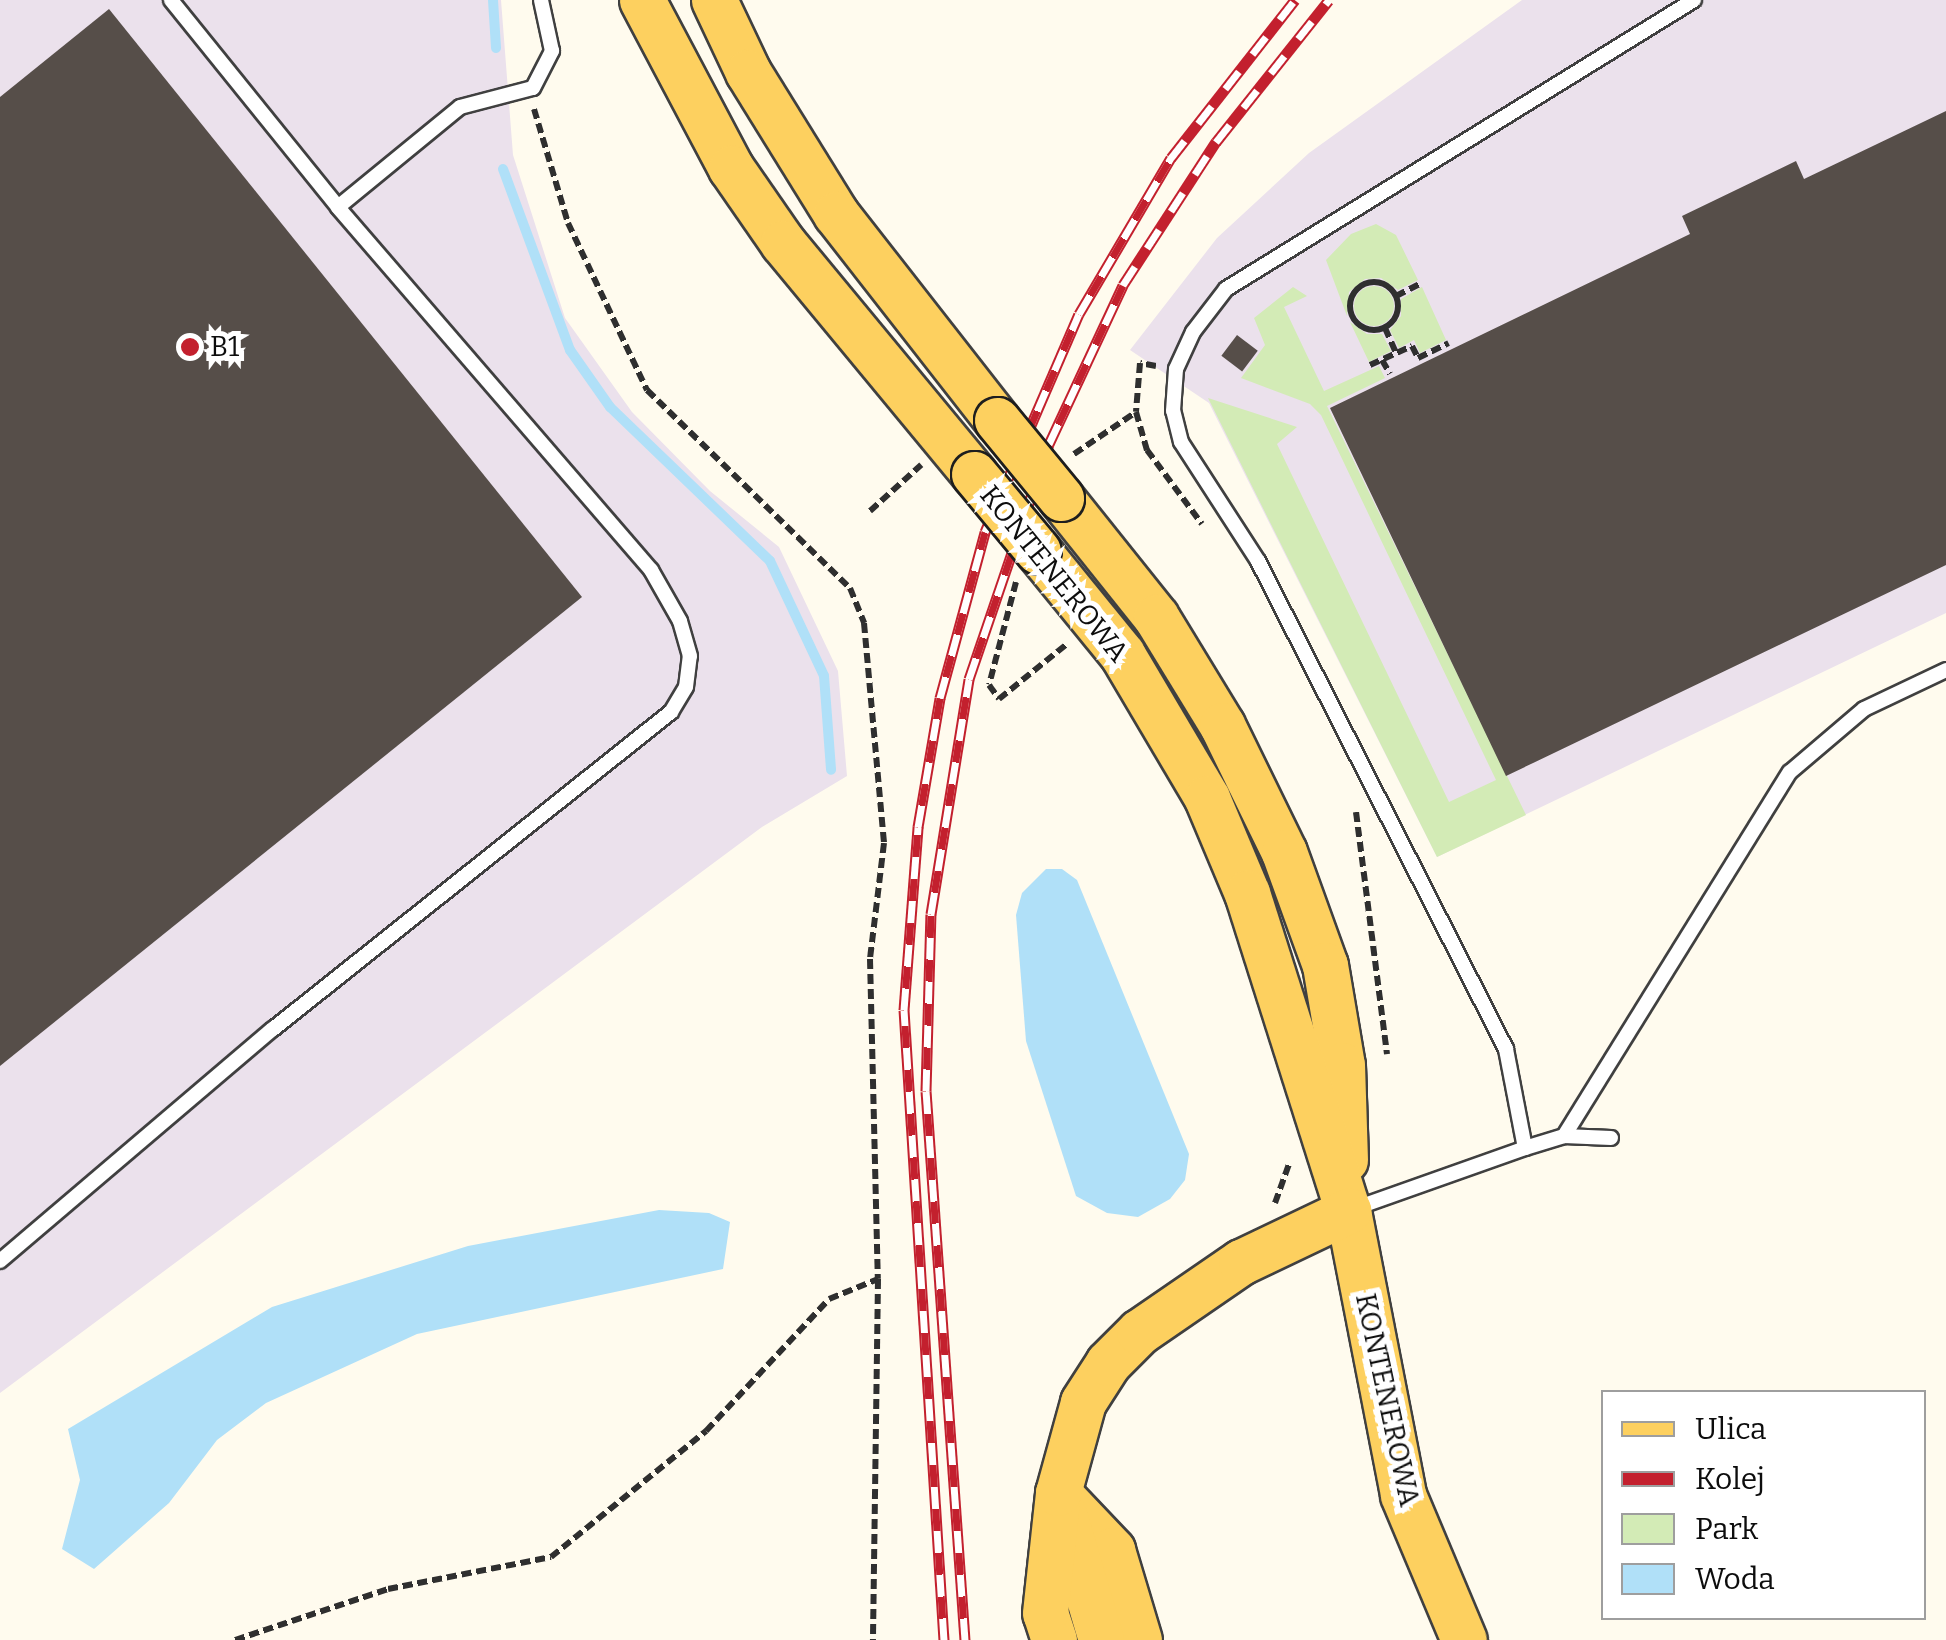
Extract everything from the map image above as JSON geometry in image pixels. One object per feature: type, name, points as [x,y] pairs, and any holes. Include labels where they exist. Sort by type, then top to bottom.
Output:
[{"type":"main road","name":"KONTENEROWA","points":[[642,0],[730,168],[783,243],[1122,654],[1207,798],[1273,966],[1348,1212],[1403,1495],[1464,1640]]},
{"type":"main road","name":"KONTENEROWA","points":[[714,0],[748,72],[836,214],[1156,617],[1231,740],[1284,852],[1325,965],[1342,1065],[1348,1212]]},
{"type":"main road","points":[[1054,1640],[1046,1613],[1058,1492],[1083,1402],[1108,1363],[1140,1332],[1241,1262],[1348,1212]]},
{"type":"main road","points":[[1058,1492],[1100,1640]]},
{"type":"main road","points":[[1058,1492],[1112,1550],[1139,1640]]},
{"type":"lane","points":[[0,1261],[273,1029],[671,712],[686,687],[690,656],[680,621],[651,570],[338,207],[171,0]]},
{"type":"lane","points":[[338,207],[451,113],[526,94],[545,73],[552,52],[541,0]]},
{"type":"lane","points":[[1525,1148],[1506,1049],[1258,562],[1181,442],[1172,411],[1176,370],[1192,332],[1226,290],[1694,0]]},
{"type":"lane","points":[[1564,1136],[1790,772],[1864,709],[1946,670]]},
{"type":"lane","points":[[1348,1212],[1400,1187],[1564,1136],[1612,1138]]},
{"type":"path","points":[[526,94],[568,223],[647,390],[850,588],[864,624],[884,844],[870,958],[878,1280],[873,1640]]},
{"type":"path","points":[[1385,328],[1357,324],[1351,298],[1373,282],[1396,296]]},
{"type":"path","points":[[1396,296],[1420,284]]},
{"type":"path","points":[[1385,328],[1398,314],[1396,296]]},
{"type":"path","points":[[1385,328],[1396,353]]},
{"type":"path","points":[[1370,365],[1412,346],[1418,358],[1449,343]]},
{"type":"path","points":[[1382,360],[1390,374]]},
{"type":"path","points":[[1176,370],[1140,363],[1136,412],[1147,450],[1210,534]]},
{"type":"path","points":[[870,512],[912,473]]},
{"type":"path","points":[[1060,626],[1083,656]]},
{"type":"path","points":[[1004,696],[1058,650]]},
{"type":"path","points":[[1348,794],[1356,811],[1387,1054]]},
{"type":"path","points":[[1264,1214],[1284,1187],[1290,1156]]},
{"type":"path","points":[[234,1640],[388,1589],[551,1557],[706,1431],[829,1299],[878,1280]]},
{"type":"shaded area","points":[[0,0],[501,0],[513,155],[565,318],[632,412],[710,491],[779,547],[838,671],[847,776],[762,827],[0,1393]]},
{"type":"shaded area","points":[[1522,0],[1946,0],[1946,613],[1437,857],[1209,403],[1130,350],[1217,238],[1309,153]]},
{"type":"green space","points":[[1376,224],[1396,235],[1418,280],[1398,290],[1381,278],[1365,279],[1349,292],[1347,316],[1326,260],[1351,234]]},
{"type":"green space","points":[[1374,286],[1388,292],[1394,306],[1388,320],[1374,326],[1360,320],[1354,306],[1360,292]]},
{"type":"green space","points":[[1293,287],[1307,296],[1284,307],[1324,391],[1379,366],[1385,378],[1327,406],[1526,815],[1437,857],[1208,398],[1297,427],[1277,444],[1449,802],[1496,780],[1321,415],[1310,404],[1241,378],[1265,345],[1254,318]]},
{"type":"green space","points":[[1422,287],[1446,340],[1420,353],[1414,340],[1399,348],[1390,330],[1401,316],[1401,299]]},
{"type":"green space","points":[[1350,322],[1367,334],[1382,334],[1391,351],[1369,362]]},
{"type":"water","points":[[1046,869],[1062,869],[1077,880],[1189,1154],[1185,1180],[1170,1199],[1138,1217],[1107,1213],[1076,1196],[1026,1041],[1016,915],[1022,893]]},
{"type":"water","points":[[659,1210],[709,1213],[730,1222],[723,1269],[417,1334],[266,1403],[217,1440],[169,1503],[94,1569],[62,1549],[80,1480],[68,1429],[272,1307],[468,1246]]},
{"type":"building","name":"B1","points":[[109,9],[582,597],[0,1066],[0,97]]},
{"type":"building","points":[[1946,111],[1946,565],[1506,776],[1330,408],[1690,234],[1682,216],[1796,161],[1804,179]]},
{"type":"building","points":[[1237,335],[1258,351],[1242,371],[1221,356]]},
{"type":"waterway","points":[[493,0],[496,48]]},
{"type":"waterway","points":[[503,169],[570,350],[610,407],[770,561],[824,676],[831,770]]},
{"type":"railway","points":[[944,1640],[904,1010],[918,827],[940,698],[985,532],[1079,314],[1171,158],[1295,0]]},
{"type":"railway","points":[[965,1640],[926,1091],[931,914],[969,679],[1049,444],[1123,285],[1216,142],[1329,0]]},
{"type":"place","name":"B1","points":[[190,347]]}]
